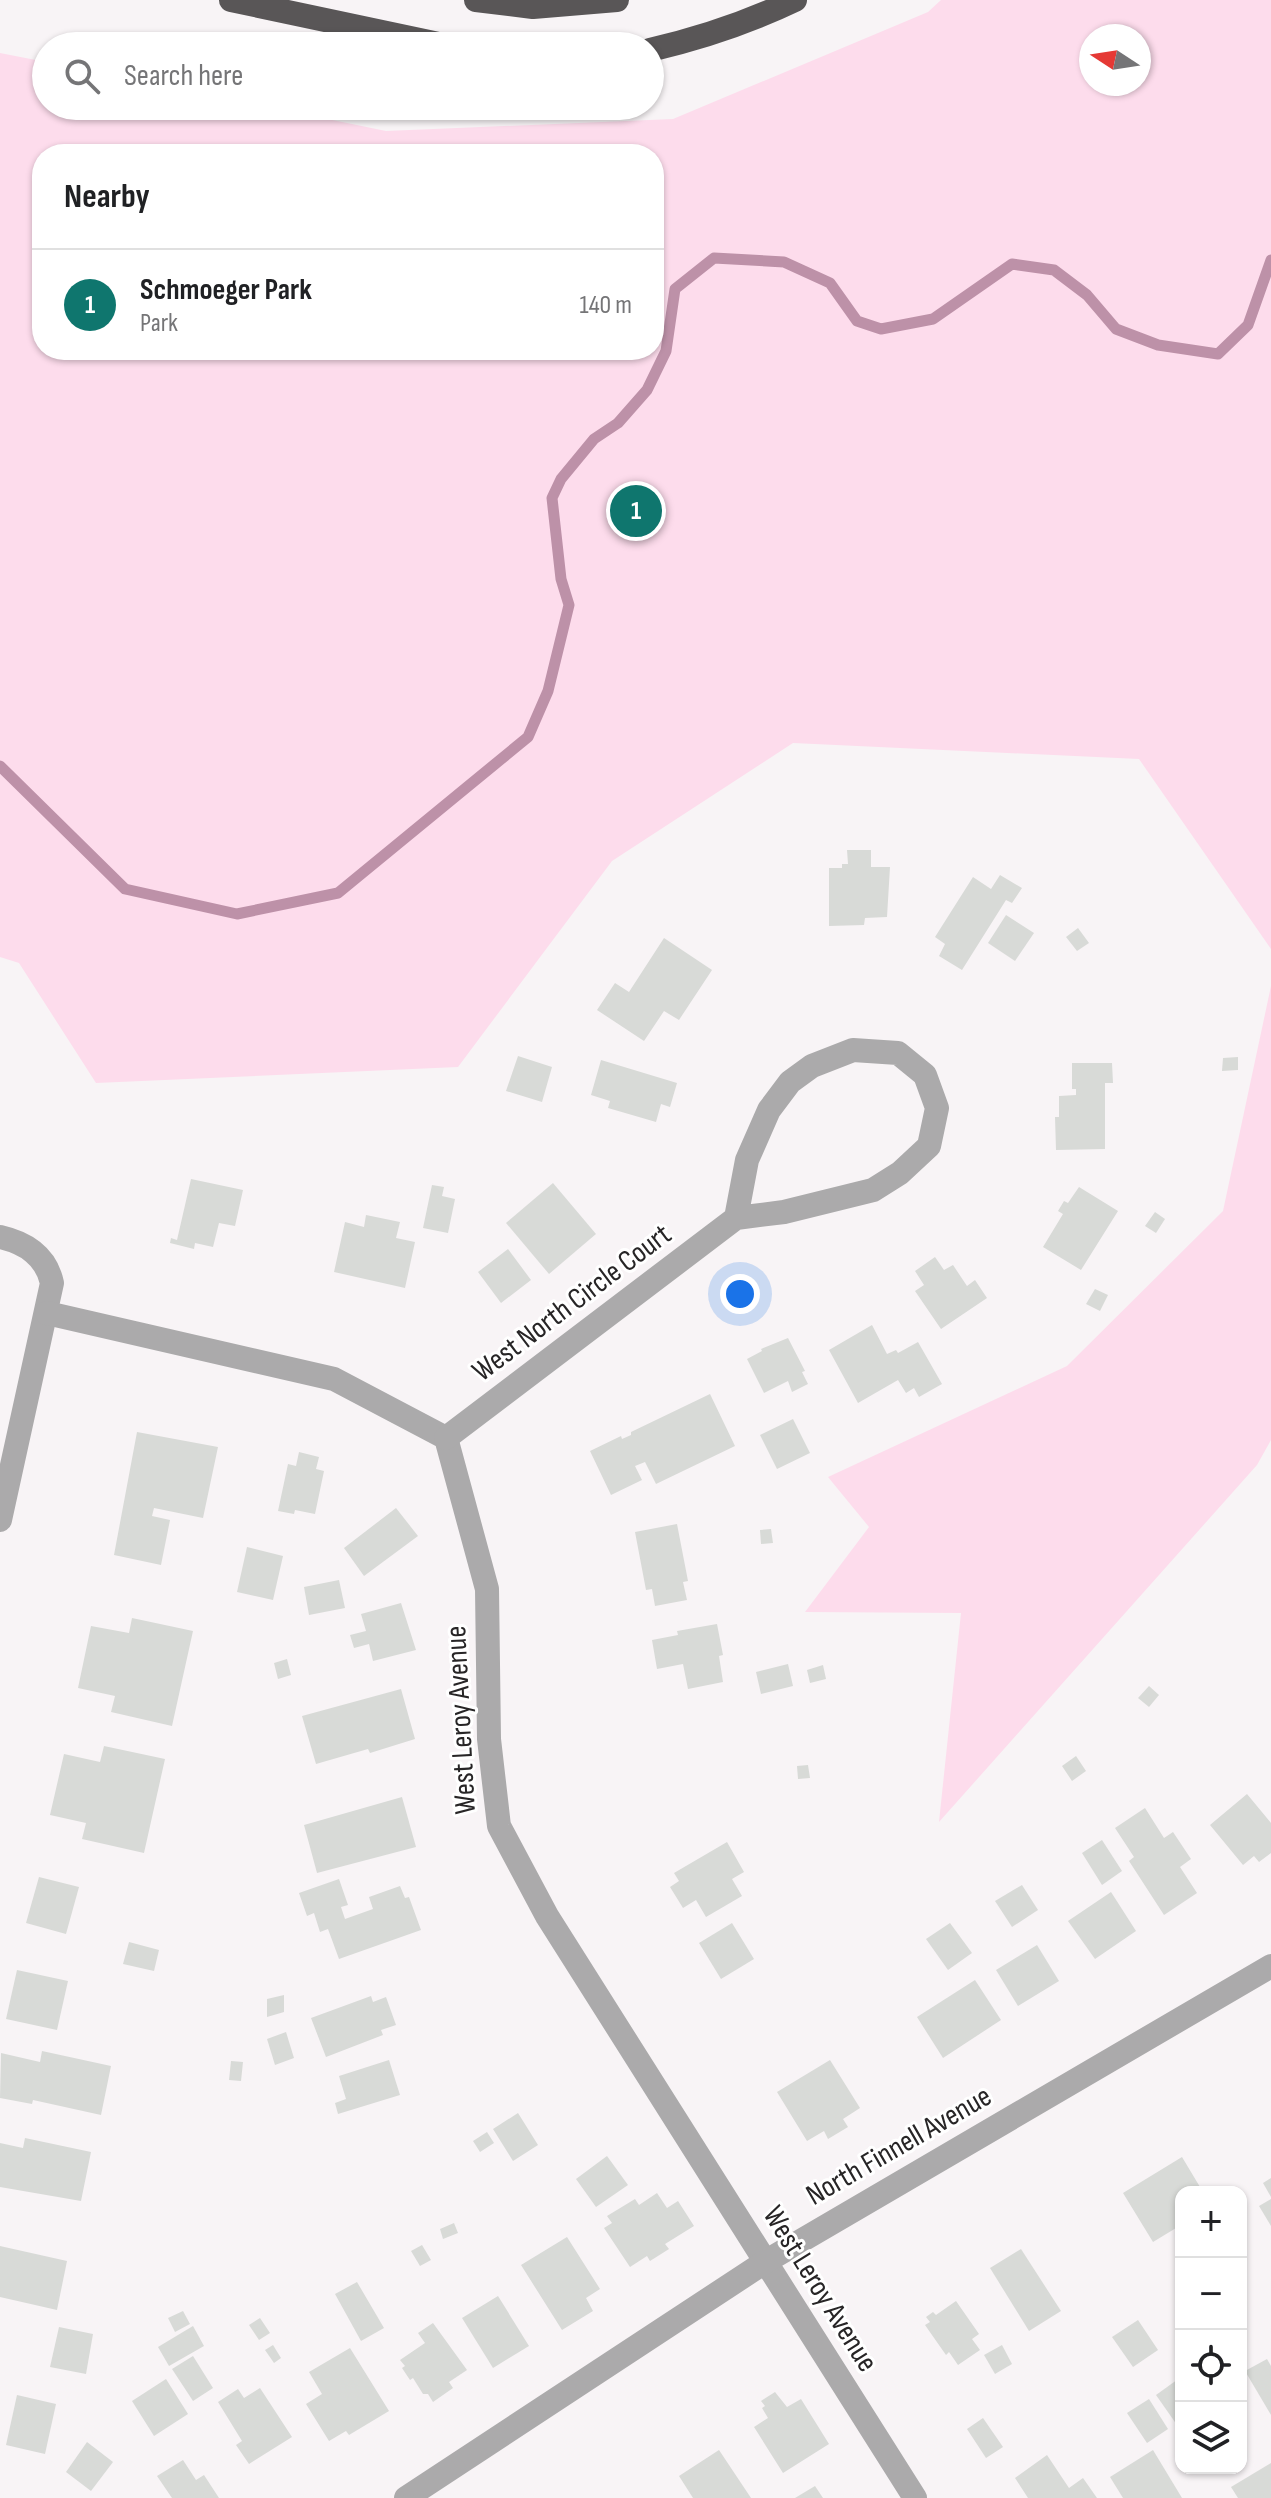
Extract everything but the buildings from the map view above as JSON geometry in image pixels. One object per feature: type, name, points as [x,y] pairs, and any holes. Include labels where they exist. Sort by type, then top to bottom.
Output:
[{"type":"highway","points":[[231,0],[382,32]]},
{"type":"highway","points":[[476,0],[533,7],[617,0]]},
{"type":"highway","points":[[664,47],[748,23],[795,0]]},
{"type":"street","points":[[853,1050],[898,1053],[925,1075],[937,1108],[929,1146],[900,1173],[873,1190],[784,1212],[736,1218],[747,1160],[769,1110],[790,1082],[812,1066],[853,1050]]},
{"type":"street","name":"West North Circle Court","points":[[446,1438],[736,1218]]},
{"type":"street","points":[[0,1237],[29,1248],[47,1266],[52,1283],[0,1520]]},
{"type":"street","points":[[47,1313],[334,1379],[446,1438]]},
{"type":"street","name":"West Leroy Avenue","points":[[446,1438],[487,1589],[489,1739],[499,1826],[547,1916],[915,2498]]},
{"type":"street","name":"North Finnell Avenue","points":[[406,2498],[765,2262],[1271,1966]]},
{"type":"shaded area","points":[[941,0],[1271,0],[1271,949],[1139,759],[793,743],[612,861],[458,1067],[96,1083],[19,963],[0,957],[0,53],[32,59],[32,120],[332,120],[386,131],[673,119],[928,12]]},
{"type":"shaded area","points":[[1271,986],[1271,1440],[1257,1465],[939,1822],[961,1613],[805,1612],[869,1527],[828,1477],[1067,1366],[1223,1211]]},
{"type":"waterway","points":[[664,355],[675,289],[714,258],[784,262],[830,283],[857,321],[881,329],[933,319],[1012,264],[1054,270],[1087,295],[1116,329],[1158,345],[1218,354],[1248,325],[1271,260]]},
{"type":"waterway","points":[[0,766],[125,889],[237,914],[338,893],[528,737],[548,691],[569,605],[561,579],[552,498],[561,479],[594,439],[618,423],[647,390],[662,360]]},
{"type":"place","name":"Schmoeger Park","points":[[636,511]]}]
